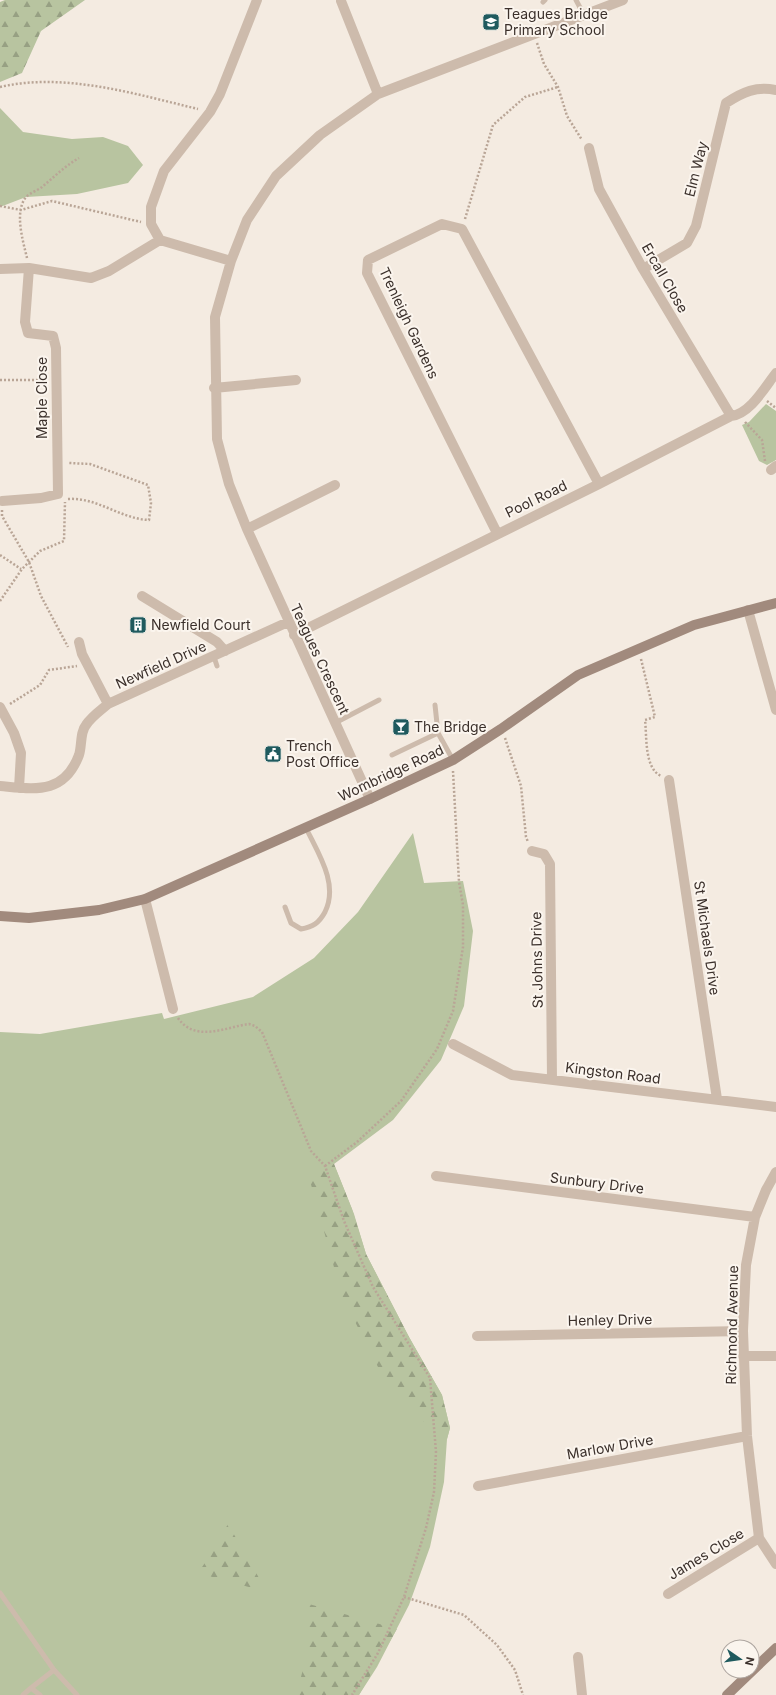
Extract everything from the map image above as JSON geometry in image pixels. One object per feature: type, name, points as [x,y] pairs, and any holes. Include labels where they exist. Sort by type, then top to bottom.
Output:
[{"type":"street","points":[[231,261],[160,240],[150,224],[151,207],[164,171],[210,112],[220,94],[257,0]]},
{"type":"street","name":"Teagues Crescent","points":[[370,799],[246,529],[229,484],[216,439],[214,388],[215,317],[231,261],[247,220],[276,176],[320,135],[378,94],[623,0]]},
{"type":"street","points":[[341,1],[378,94]]},
{"type":"street","name":"Elm Way","points":[[643,270],[687,243],[696,226],[726,103],[744,91],[776,90]]},
{"type":"street","name":"Ercall Close","points":[[589,148],[599,189],[643,270],[735,416]]},
{"type":"street","name":"Trenleigh Gardens","points":[[462,229],[442,224],[368,260],[367,273],[497,533]]},
{"type":"street","points":[[462,229],[599,484]]},
{"type":"street","points":[[0,269],[29,268],[91,278],[109,271],[160,240]]},
{"type":"street","name":"Maple Close","points":[[2,501],[41,498],[58,494],[56,462],[56,348],[53,336],[28,333],[25,322],[29,268]]},
{"type":"street","name":"Pool Road","points":[[294,634],[735,416],[760,395],[776,372]]},
{"type":"street","points":[[214,388],[296,380]]},
{"type":"street","points":[[246,529],[335,485]]},
{"type":"street","name":"Newfield Drive","points":[[142,596],[217,642],[224,651]]},
{"type":"street","name":"Wombridge Road","points":[[0,916],[28,918],[99,910],[145,899],[306,828],[451,761],[501,729],[578,675],[694,625],[776,603]]},
{"type":"street","points":[[748,610],[776,710]]},
{"type":"street","name":"Newfield Drive","points":[[0,786],[47,788],[71,773],[80,754],[85,726],[108,704],[215,661],[224,651],[288,622]]},
{"type":"street","name":"Newfield Drive","points":[[79,642],[82,654],[108,704]]},
{"type":"street","points":[[1,708],[14,734],[20,753],[19,788]]},
{"type":"street","name":"St Michaels Drive","points":[[669,780],[717,1099]]},
{"type":"street","name":"St Johns Drive","points":[[532,851],[544,854],[550,864],[552,1080]]},
{"type":"street","points":[[145,899],[173,1009]]},
{"type":"street","name":"Kingston Road","points":[[453,1044],[512,1075],[776,1107]]},
{"type":"street","name":"Richmond Avenue","points":[[759,1538],[747,1436],[743,1356],[746,1265],[755,1217],[766,1190],[776,1172]]},
{"type":"street","name":"Sunbury Drive","points":[[436,1176],[755,1217]]},
{"type":"street","name":"Henley Drive","points":[[477,1336],[743,1330]]},
{"type":"street","points":[[743,1356],[776,1356]]},
{"type":"street","name":"Marlow Drive","points":[[478,1486],[747,1436]]},
{"type":"street","points":[[759,1538],[776,1564]]},
{"type":"street","name":"James Close","points":[[668,1594],[759,1538]]},
{"type":"street","points":[[727,1695],[776,1648]]},
{"type":"street","points":[[578,1657],[582,1695]]},
{"type":"lane","points":[[576,0],[584,15]]},
{"type":"lane","points":[[334,723],[379,700]]},
{"type":"lane","points":[[435,705],[438,733],[451,761]]},
{"type":"lane","points":[[392,755],[438,733]]},
{"type":"lane","points":[[285,907],[292,922],[301,929],[312,926],[321,919],[328,905],[330,885],[328,876],[306,828]]},
{"type":"lane","points":[[0,1593],[54,1670],[77,1695]]},
{"type":"lane","points":[[23,1695],[54,1670]]},
{"type":"lane","points":[[32,1688],[40,1695]]},
{"type":"path","points":[[534,34],[544,64],[558,87],[567,116],[589,148]]},
{"type":"path","points":[[0,87],[14,84],[55,82],[83,85],[210,112]]},
{"type":"path","points":[[462,229],[493,125],[525,97],[558,87]]},
{"type":"path","points":[[29,268],[22,238],[21,210],[26,197],[41,188],[68,164],[79,158]]},
{"type":"path","points":[[0,206],[21,210],[52,201],[150,224]]},
{"type":"path","points":[[0,380],[56,380]]},
{"type":"path","points":[[735,416],[762,440],[765,466],[774,468]]},
{"type":"path","points":[[0,602],[22,569],[40,551],[64,541],[66,499],[76,498],[92,501],[143,520],[149,520],[151,503],[148,485],[90,464],[56,462]]},
{"type":"path","points":[[2,501],[1,516],[29,562],[40,596],[70,652]]},
{"type":"path","points":[[0,555],[22,569]]},
{"type":"path","points":[[638,649],[655,717],[645,720],[649,762],[656,774],[669,780]]},
{"type":"path","points":[[74,659],[80,672]]},
{"type":"path","points":[[1,708],[40,685],[50,670],[77,666]]},
{"type":"path","points":[[501,729],[508,743],[522,786],[526,838],[532,851]]},
{"type":"path","points":[[325,1166],[358,1142],[401,1101],[437,1049],[453,1011],[463,947],[463,905],[459,882],[453,772],[451,761]]},
{"type":"path","points":[[173,1009],[180,1020],[198,1032],[209,1033],[249,1024],[255,1026],[262,1032],[311,1152],[325,1166],[344,1221],[373,1287],[430,1378],[436,1452],[434,1492],[426,1528],[404,1597],[378,1653],[352,1695]]},
{"type":"path","points":[[404,1597],[464,1615],[497,1646],[515,1670],[523,1695]]},
{"type":"green space","points":[[5,0],[85,0],[41,31],[22,73],[0,82],[0,2]]},
{"type":"green space","points":[[0,108],[23,132],[72,139],[103,137],[128,146],[143,165],[128,183],[77,194],[26,197],[0,207]]},
{"type":"green space","points":[[766,404],[776,411],[776,460],[767,465],[759,461],[742,425],[749,422]]},
{"type":"green space","points":[[413,833],[424,883],[463,881],[473,931],[464,1006],[441,1060],[393,1120],[334,1164],[354,1214],[366,1254],[409,1337],[442,1395],[450,1428],[447,1439],[444,1482],[430,1547],[409,1605],[377,1667],[359,1695],[0,1695],[0,1032],[40,1034],[162,1013],[164,1019],[253,997],[314,958],[358,912]]},
{"type":"green space","points":[[334,1164],[352,1209],[366,1254],[409,1337],[442,1395],[450,1428],[447,1439],[423,1421],[378,1367],[342,1296],[307,1170]]},
{"type":"green space","points":[[228,1524],[267,1592],[198,1573],[213,1551]]},
{"type":"green space","points":[[309,1604],[397,1629],[359,1695],[296,1695],[307,1655]]},
{"type":"place","name":"Teagues Bridge Primary School","points":[[491,22]]},
{"type":"place","name":"Newfield Court","points":[[138,625]]},
{"type":"place","name":"The Bridge","points":[[401,727]]},
{"type":"place","name":"Trench Post Office","points":[[273,754]]}]
